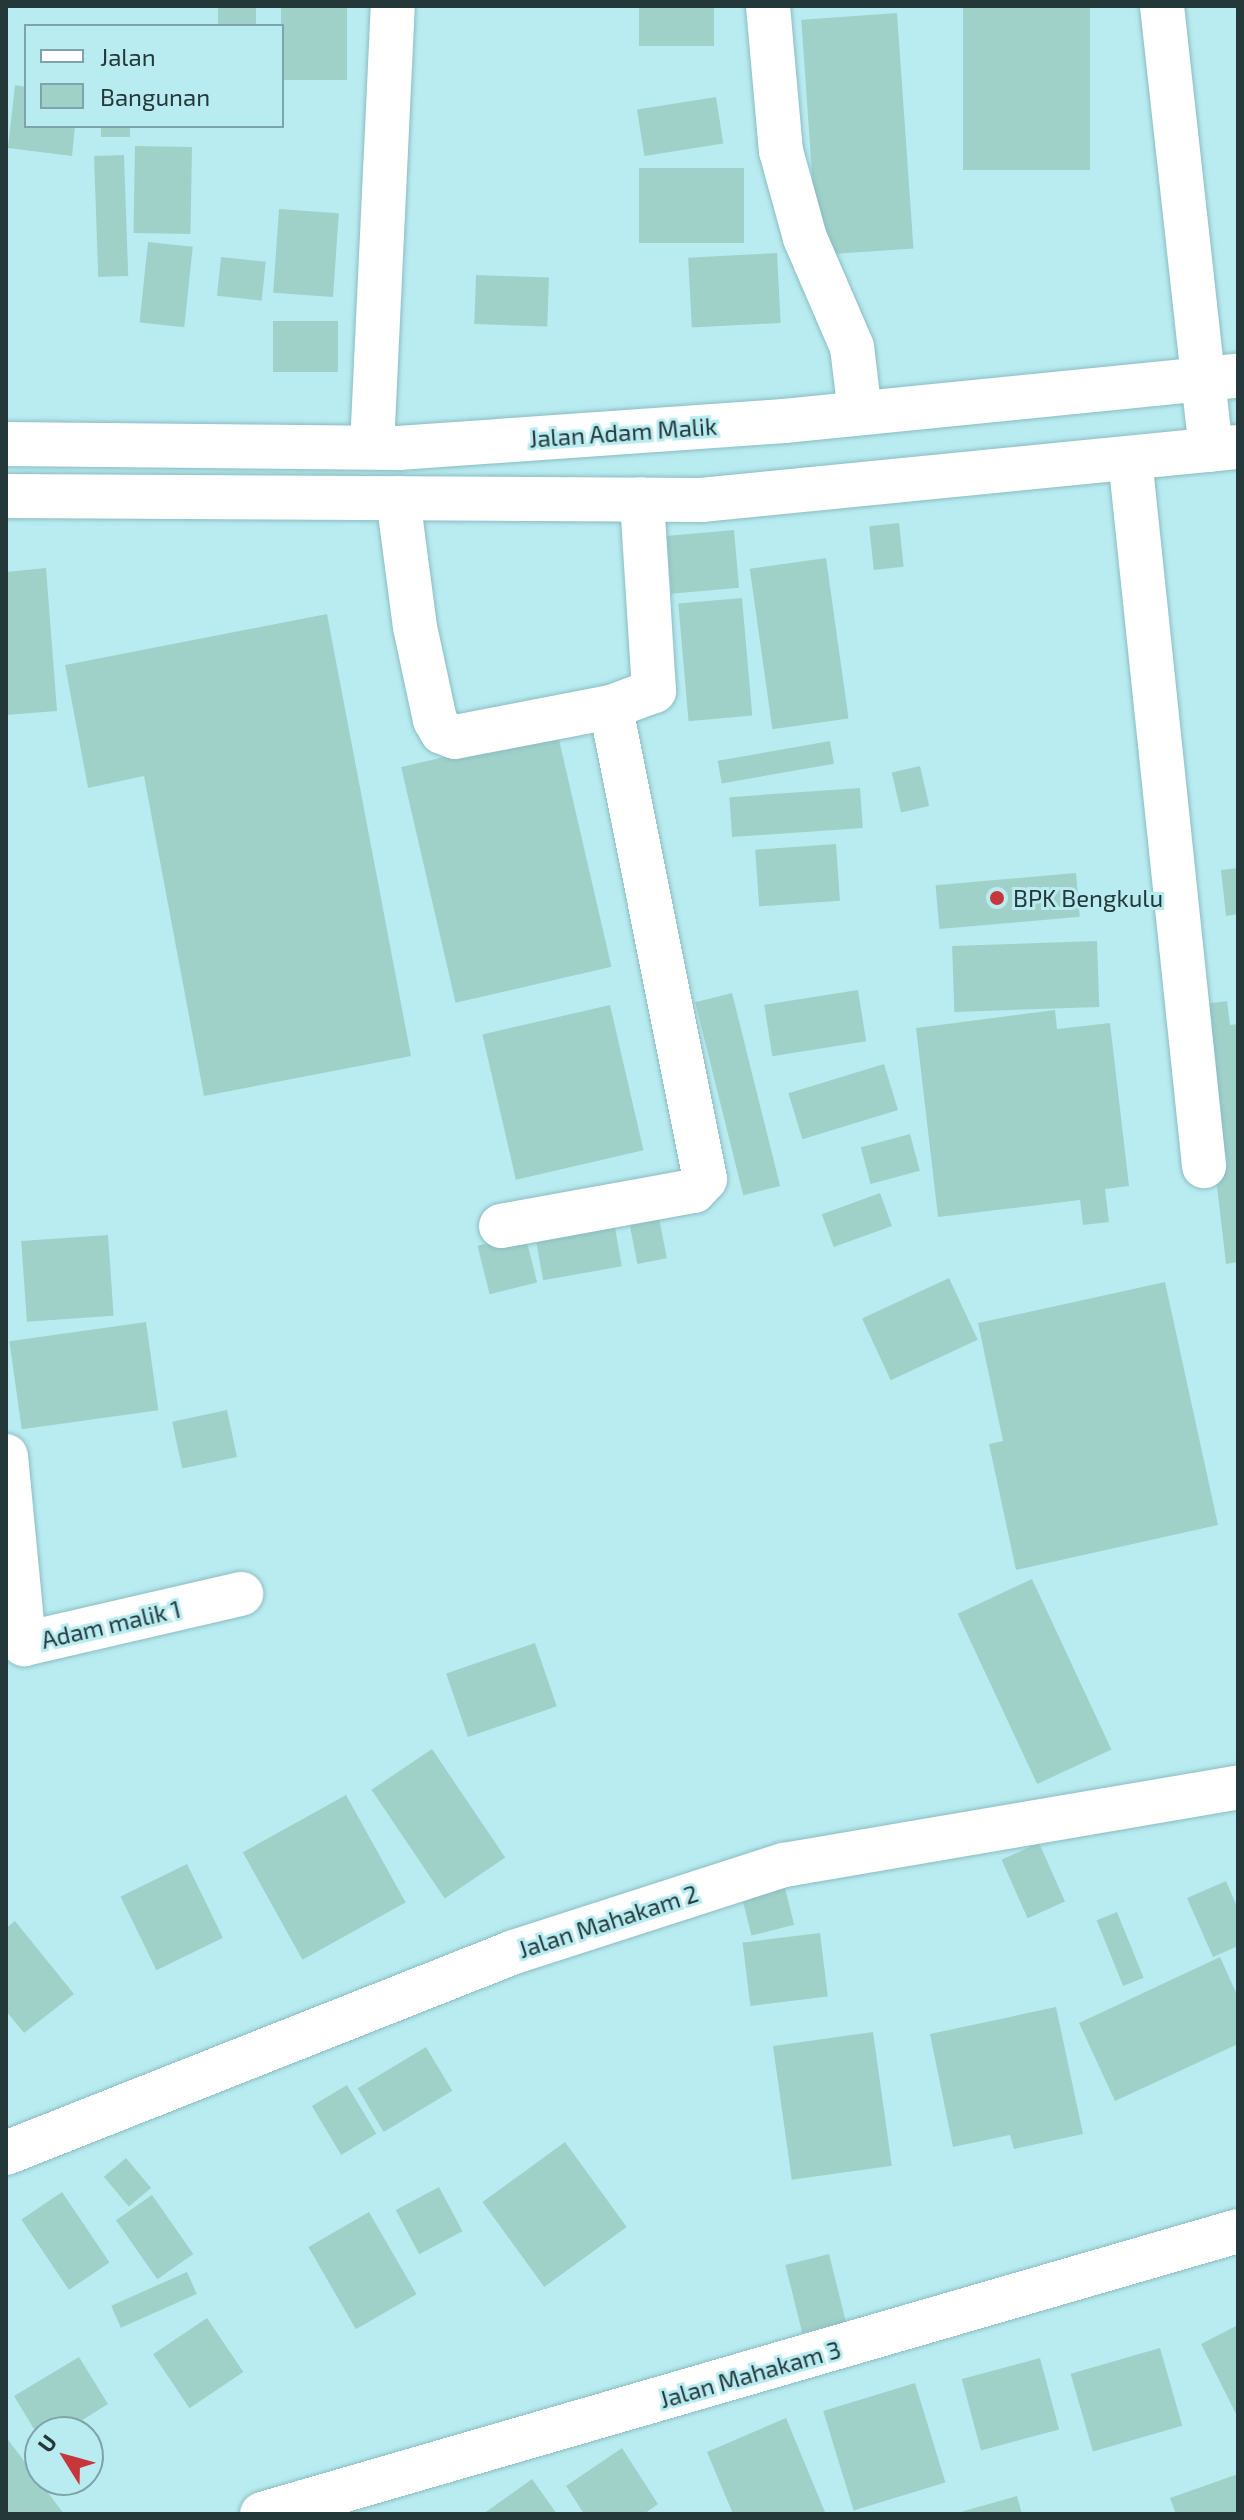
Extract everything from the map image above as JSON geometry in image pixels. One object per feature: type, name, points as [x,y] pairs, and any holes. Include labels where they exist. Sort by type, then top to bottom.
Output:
[{"type":"street","points":[[372,447],[393,6]]},
{"type":"street","points":[[768,6],[781,151],[805,238],[852,347],[860,413]]},
{"type":"street","points":[[6,496],[701,500],[1224,448],[1221,377],[1162,6]]},
{"type":"street","name":"Jalan Adam Malik","points":[[6,444],[372,447],[860,413],[1221,377]]},
{"type":"street","points":[[1130,458],[1204,1166]]},
{"type":"street","points":[[398,498],[415,627],[442,732],[455,737],[611,707],[646,697],[657,682],[642,499]]},
{"type":"street","points":[[501,1226],[694,1191],[705,1179],[611,707]]},
{"type":"street","name":"Adam malik 1","points":[[6,1456],[24,1644],[241,1594]]},
{"type":"street","name":"Jalan Mahakam 2","points":[[6,2153],[514,1952],[658,1903],[784,1865],[1238,1787]]},
{"type":"street","name":"Jalan Mahakam 3","points":[[262,2514],[1238,2231]]},
{"type":"building","points":[[218,6],[256,6],[256,24],[218,24]]},
{"type":"building","points":[[281,6],[347,6],[347,80],[284,80],[284,24],[281,24]]},
{"type":"building","points":[[639,6],[714,6],[714,46],[639,46]]},
{"type":"building","points":[[963,6],[1090,6],[1090,170],[963,170]]},
{"type":"building","points":[[897,13],[913,248],[818,255],[801,20]]},
{"type":"building","points":[[15,85],[24,87],[24,128],[75,128],[72,156],[8,148]]},
{"type":"building","points":[[716,97],[723,143],[644,156],[637,110]]},
{"type":"building","points":[[101,128],[130,128],[130,137],[101,137]]},
{"type":"building","points":[[135,146],[192,147],[190,234],[133,233]]},
{"type":"building","points":[[124,155],[128,276],[98,277],[94,156]]},
{"type":"building","points":[[639,168],[744,168],[744,243],[639,243]]},
{"type":"building","points":[[279,209],[339,213],[333,297],[273,293]]},
{"type":"building","points":[[148,242],[193,247],[184,327],[140,323]]},
{"type":"building","points":[[777,253],[781,323],[692,328],[688,258]]},
{"type":"building","points":[[221,257],[266,262],[262,300],[217,296]]},
{"type":"building","points":[[476,275],[549,278],[547,327],[474,324]]},
{"type":"building","points":[[273,321],[338,321],[338,372],[273,372]]},
{"type":"building","points":[[899,523],[904,567],[874,570],[869,526]]},
{"type":"building","points":[[734,530],[739,588],[671,594],[666,536]]},
{"type":"building","points":[[826,558],[849,718],[772,729],[750,569]]},
{"type":"building","points":[[46,568],[57,711],[6,715],[6,572]]},
{"type":"building","points":[[742,598],[752,716],[689,721],[678,604]]},
{"type":"building","points":[[327,614],[411,1056],[204,1096],[144,776],[88,788],[65,665]]},
{"type":"building","points":[[557,731],[611,967],[456,1003],[401,767]]},
{"type":"building","points":[[830,741],[834,764],[722,783],[718,761]]},
{"type":"building","points":[[920,766],[929,806],[901,812],[892,773]]},
{"type":"building","points":[[860,788],[863,828],[732,837],[729,797]]},
{"type":"building","points":[[836,844],[840,901],[759,907],[755,850]]},
{"type":"building","points":[[1238,868],[1238,914],[1226,916],[1221,870]]},
{"type":"building","points":[[1076,873],[1080,917],[939,929],[936,885]]},
{"type":"building","points":[[1097,941],[1099,1007],[954,1012],[952,946]]},
{"type":"building","points":[[858,990],[866,1041],[772,1056],[764,1005]]},
{"type":"building","points":[[732,993],[780,1186],[743,1195],[695,1002]]},
{"type":"building","points":[[1227,1001],[1230,1025],[1238,1024],[1238,1262],[1226,1264],[1196,1005]]},
{"type":"building","points":[[610,1005],[644,1150],[516,1180],[482,1034]]},
{"type":"building","points":[[1055,1010],[1057,1029],[1110,1023],[1129,1186],[1105,1189],[1109,1222],[1083,1225],[1080,1200],[938,1217],[916,1028]]},
{"type":"building","points":[[884,1064],[898,1110],[802,1139],[788,1093]]},
{"type":"building","points":[[910,1134],[920,1171],[871,1184],[861,1147]]},
{"type":"building","points":[[880,1193],[892,1226],[834,1247],[822,1214]]},
{"type":"building","points":[[659,1218],[667,1258],[637,1264],[630,1224]]},
{"type":"building","points":[[614,1222],[622,1266],[543,1280],[535,1236]]},
{"type":"building","points":[[525,1234],[537,1283],[490,1294],[477,1246]]},
{"type":"building","points":[[108,1235],[114,1316],[27,1322],[21,1241]]},
{"type":"building","points":[[949,1278],[978,1340],[891,1380],[862,1319]]},
{"type":"building","points":[[1165,1282],[1218,1525],[1016,1570],[989,1444],[1003,1441],[978,1323]]},
{"type":"building","points":[[146,1322],[158,1410],[22,1429],[9,1341]]},
{"type":"building","points":[[227,1410],[237,1457],[182,1469],[172,1422]]},
{"type":"building","points":[[1032,1579],[1111,1749],[1037,1784],[958,1614]]},
{"type":"building","points":[[535,1643],[557,1706],[468,1737],[446,1674]]},
{"type":"building","points":[[432,1749],[505,1858],[445,1898],[371,1790]]},
{"type":"building","points":[[346,1795],[406,1903],[302,1960],[243,1852]]},
{"type":"building","points":[[1039,1843],[1065,1901],[1028,1918],[1002,1860]]},
{"type":"building","points":[[187,1864],[223,1938],[156,1970],[120,1896]]},
{"type":"building","points":[[1226,1881],[1238,1909],[1238,1946],[1213,1957],[1187,1898]]},
{"type":"building","points":[[785,1888],[794,1925],[752,1936],[742,1899]]},
{"type":"building","points":[[1117,1912],[1144,1978],[1123,1986],[1097,1920]]},
{"type":"building","points":[[15,1921],[74,1994],[24,2033],[6,2011],[6,1928]]},
{"type":"building","points":[[820,1933],[828,1997],[750,2006],[743,1943]]},
{"type":"building","points":[[1220,1957],[1238,1997],[1238,2044],[1115,2101],[1079,2023]]},
{"type":"building","points":[[1056,2007],[1083,2134],[1014,2149],[1010,2135],[953,2147],[930,2034]]},
{"type":"building","points":[[873,2032],[892,2166],[792,2180],[773,2046]]},
{"type":"building","points":[[426,2047],[452,2091],[384,2132],[357,2088]]},
{"type":"building","points":[[347,2085],[376,2134],[341,2155],[312,2106]]},
{"type":"building","points":[[565,2142],[627,2227],[544,2287],[482,2202]]},
{"type":"building","points":[[126,2158],[151,2188],[129,2207],[104,2177]]},
{"type":"building","points":[[439,2187],[462,2231],[419,2254],[396,2210]]},
{"type":"building","points":[[62,2192],[110,2262],[69,2290],[21,2219]]},
{"type":"building","points":[[152,2195],[193,2254],[157,2279],[116,2220]]},
{"type":"building","points":[[369,2212],[416,2294],[356,2329],[308,2247]]},
{"type":"building","points":[[829,2254],[846,2322],[802,2333],[785,2265]]},
{"type":"building","points":[[187,2272],[197,2294],[121,2328],[111,2306]]},
{"type":"building","points":[[207,2318],[243,2372],[189,2408],[153,2354]]},
{"type":"building","points":[[1238,2325],[1238,2412],[1236,2414],[1201,2344]]},
{"type":"building","points":[[1160,2348],[1182,2426],[1093,2451],[1071,2374]]},
{"type":"building","points":[[79,2357],[108,2404],[89,2416],[26,2416],[14,2396]]},
{"type":"building","points":[[1040,2358],[1059,2429],[981,2450],[962,2379]]},
{"type":"building","points":[[915,2383],[945,2482],[854,2511],[823,2411]]},
{"type":"building","points":[[786,2418],[825,2512],[733,2514],[707,2452]]},
{"type":"building","points":[[6,2437],[24,2461],[24,2496],[50,2496],[64,2514],[6,2514]]},
{"type":"building","points":[[622,2448],[658,2504],[644,2514],[584,2514],[566,2486]]},
{"type":"building","points":[[1238,2474],[1238,2514],[1176,2514],[1170,2498]]},
{"type":"building","points":[[532,2479],[557,2514],[483,2514]]},
{"type":"building","points":[[1017,2496],[1022,2514],[957,2514],[957,2513]]},
{"type":"place","name":"BPK Bengkulu","points":[[997,898]]}]
